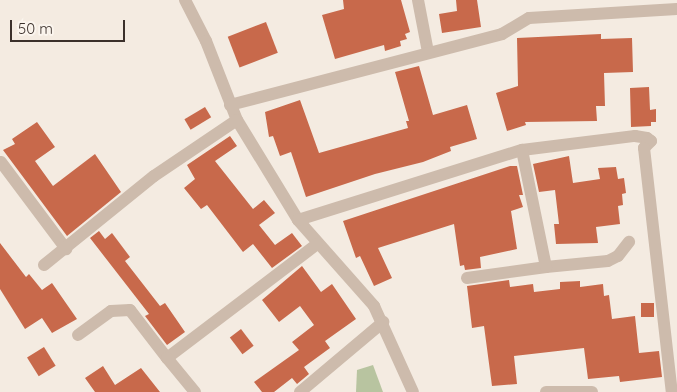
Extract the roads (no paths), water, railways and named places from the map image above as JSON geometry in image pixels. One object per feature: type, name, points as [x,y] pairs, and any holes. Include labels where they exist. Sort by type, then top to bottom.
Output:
[{"type":"street","points":[[185,0],[206,41],[237,120],[298,220],[317,244],[369,299],[383,322],[413,392]]},
{"type":"street","points":[[418,0],[428,52]]},
{"type":"street","points":[[230,105],[502,34],[529,18],[677,9]]},
{"type":"street","points":[[44,265],[154,176],[237,120]]},
{"type":"street","points":[[298,220],[522,150],[635,136],[651,141],[644,148],[672,392]]},
{"type":"street","points":[[522,150],[546,267]]},
{"type":"street","points":[[1,162],[66,249]]},
{"type":"street","points":[[467,278],[608,261],[618,256],[629,242]]},
{"type":"street","points":[[167,358],[317,244]]},
{"type":"street","points":[[78,335],[111,311],[130,310],[195,392]]},
{"type":"street","points":[[300,392],[383,322]]},
{"type":"street","points":[[546,392],[592,392]]}]
